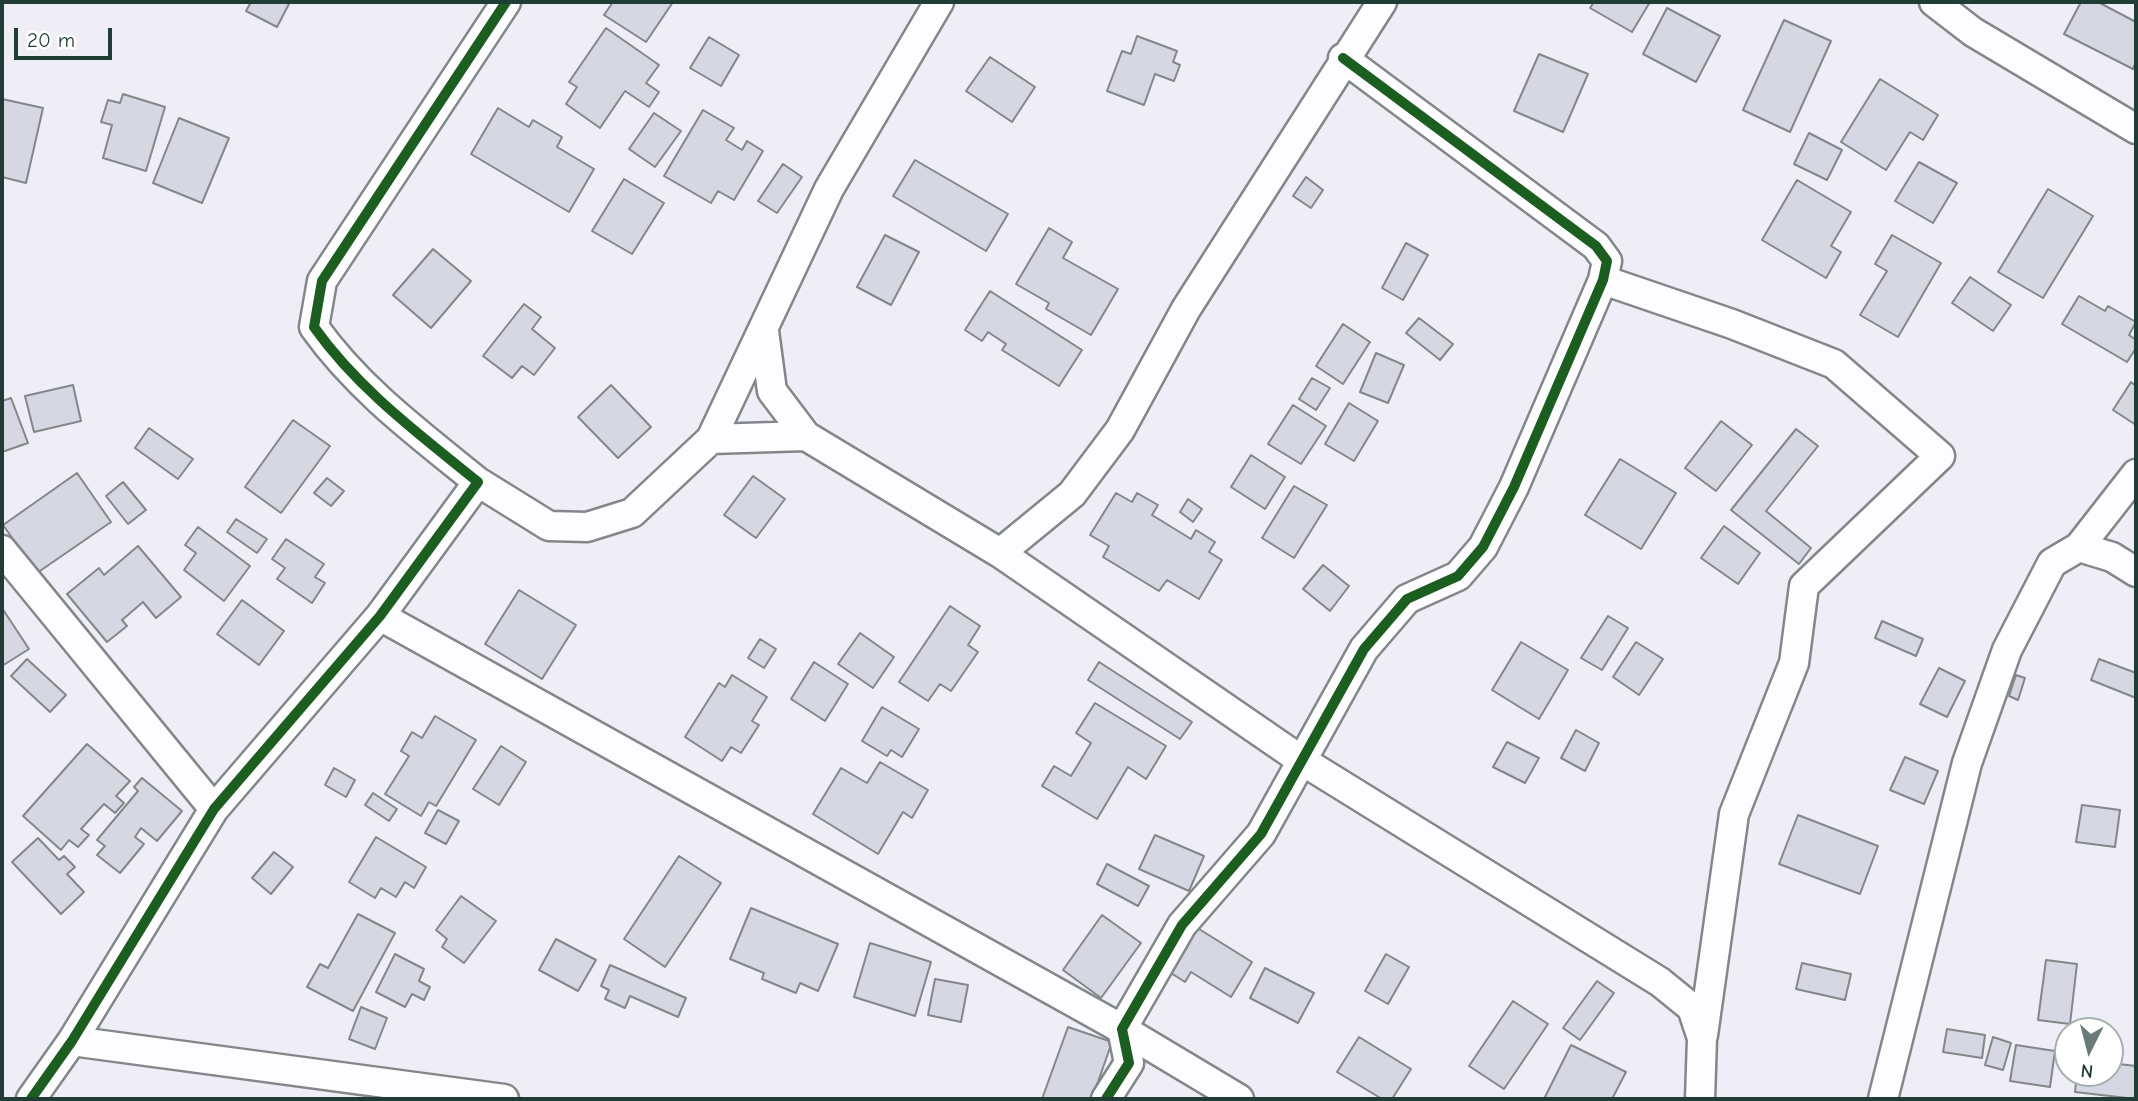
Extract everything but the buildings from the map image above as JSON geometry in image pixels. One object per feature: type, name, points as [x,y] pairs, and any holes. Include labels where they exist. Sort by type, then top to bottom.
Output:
[{"type":"street","points":[[506,2],[322,281],[314,327],[338,361],[401,419],[478,482],[549,526],[587,527],[632,513],[710,439],[764,331],[828,189],[939,2]]},
{"type":"street","points":[[1000,553],[1072,494],[1119,430],[1186,309],[1343,58],[1382,2]]},
{"type":"street","points":[[1934,2],[1973,32],[2136,129]]},
{"type":"street","points":[[1106,1099],[1129,1063],[1122,1029],[1182,925],[1261,834],[1364,649],[1407,599],[1458,576],[1483,547],[1514,487],[1604,280],[1607,261],[1596,246],[1343,58]]},
{"type":"street","points":[[1604,280],[1834,364],[1940,456],[1804,586],[1794,663],[1734,814],[1702,1038],[1700,1099]]},
{"type":"street","points":[[764,331],[772,391],[806,436],[1000,553],[1301,760],[1660,982],[1692,1008],[1702,1038]]},
{"type":"street","points":[[710,439],[806,436]]},
{"type":"street","points":[[1883,1099],[1967,763],[2007,650],[2052,563],[2079,547],[2136,474]]},
{"type":"street","points":[[31,1099],[72,1041],[214,809],[380,616],[478,482]]},
{"type":"street","points":[[2079,547],[2112,557],[2136,572]]},
{"type":"street","points":[[2,550],[214,809]]},
{"type":"street","points":[[380,616],[1122,1029],[1239,1099]]},
{"type":"street","points":[[72,1041],[504,1099]]},
{"type":"cycle path","points":[[31,1099],[72,1041],[214,809],[380,616],[478,482],[370,391],[314,327],[322,281],[506,2]]},
{"type":"cycle path","points":[[1106,1099],[1129,1063],[1122,1029],[1182,925],[1261,834],[1364,649],[1407,599],[1458,576],[1483,547],[1514,487],[1603,280],[1607,261],[1596,246],[1343,58]]}]
